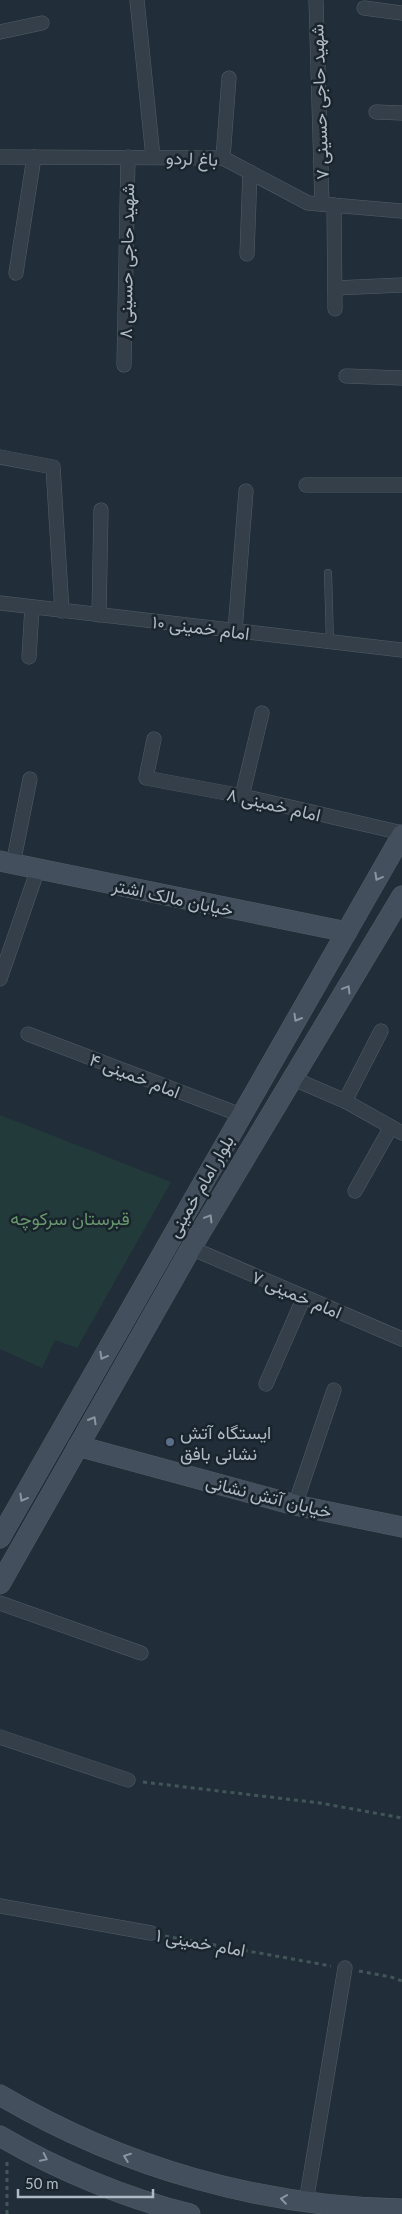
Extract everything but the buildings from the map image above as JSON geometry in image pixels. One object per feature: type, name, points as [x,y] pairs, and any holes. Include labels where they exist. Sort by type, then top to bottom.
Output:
[{"type":"main road","name":"بلوار امام خمینی","points":[[2,1531],[402,834]]},
{"type":"main road","name":"خیابان مالک اشتر","points":[[6,863],[347,932]]},
{"type":"main road","name":"بلوار امام خمینی","points":[[0,1584],[191,1248],[401,901]]},
{"type":"main road","points":[[149,1275],[148,1290],[155,1293],[166,1292]]},
{"type":"main road","points":[[114,1336],[127,1328],[135,1334],[137,1343]]},
{"type":"main road","name":"خیابان آتش نشانی","points":[[78,1446],[295,1505],[402,1527]]},
{"type":"main road","points":[[0,2095],[24,2110],[100,2146],[173,2174],[261,2195],[354,2208],[402,2210]]},
{"type":"main road","points":[[4,2138],[86,2178],[162,2207],[190,2214]]},
{"type":"street","points":[[137,0],[153,157]]},
{"type":"street","name":"شهید حاجی حسینی ۷","points":[[316,0],[335,309]]},
{"type":"street","points":[[364,8],[402,13]]},
{"type":"street","points":[[0,32],[42,23]]},
{"type":"street","points":[[223,158],[230,78]]},
{"type":"street","points":[[376,112],[402,113]]},
{"type":"street","name":"باغ لردو","points":[[0,157],[223,158],[308,203],[402,212]]},
{"type":"street","points":[[16,273],[34,157]]},
{"type":"street","name":"شهید حاجی حسینی ۸","points":[[124,365],[128,157]]},
{"type":"street","points":[[247,254],[250,172]]},
{"type":"street","points":[[335,288],[402,285]]},
{"type":"street","points":[[346,376],[402,378]]},
{"type":"street","points":[[0,457],[53,467],[62,610]]},
{"type":"street","points":[[306,485],[402,484]]},
{"type":"street","points":[[235,631],[246,490]]},
{"type":"street","points":[[99,615],[100,510]]},
{"type":"street","name":"امام خمینی ۱۰","points":[[0,604],[402,650]]},
{"type":"street","points":[[29,658],[32,607]]},
{"type":"street","points":[[242,796],[262,713]]},
{"type":"street","name":"امام خمینی ۸","points":[[154,739],[146,778],[242,796],[402,834]]},
{"type":"street","points":[[6,863],[30,780]]},
{"type":"street","points":[[0,979],[38,869]]},
{"type":"street","points":[[345,1101],[381,1031]]},
{"type":"street","name":"امام خمینی ۴","points":[[28,1034],[241,1115]]},
{"type":"street","points":[[294,1079],[345,1101],[397,1130],[355,1191]]},
{"type":"street","name":"امام خمینی ۷","points":[[191,1248],[402,1339]]},
{"type":"street","points":[[266,1384],[304,1297]]},
{"type":"street","points":[[295,1505],[334,1390]]},
{"type":"street","points":[[0,1604],[141,1653]]},
{"type":"street","points":[[0,1737],[128,1780]]},
{"type":"street","name":"امام خمینی ۱","points":[[0,1906],[151,1933]]},
{"type":"street","points":[[306,2202],[345,1968]]},
{"type":"lane","points":[[328,573],[330,642]]},
{"type":"path","points":[[128,1780],[320,1803],[402,1818]]},
{"type":"path","name":"امام خمینی ۱","points":[[151,1933],[345,1968],[402,1981]]},
{"type":"path","points":[[4,2138],[7,2214]]},
{"type":"green space","name":"قبرستان سرکوچه","points":[[0,1115],[171,1182],[77,1348],[55,1340],[42,1368],[0,1349]]},
{"type":"place","name":"ایستگاه آتش نشانی بافق","points":[[170,1442]]}]
